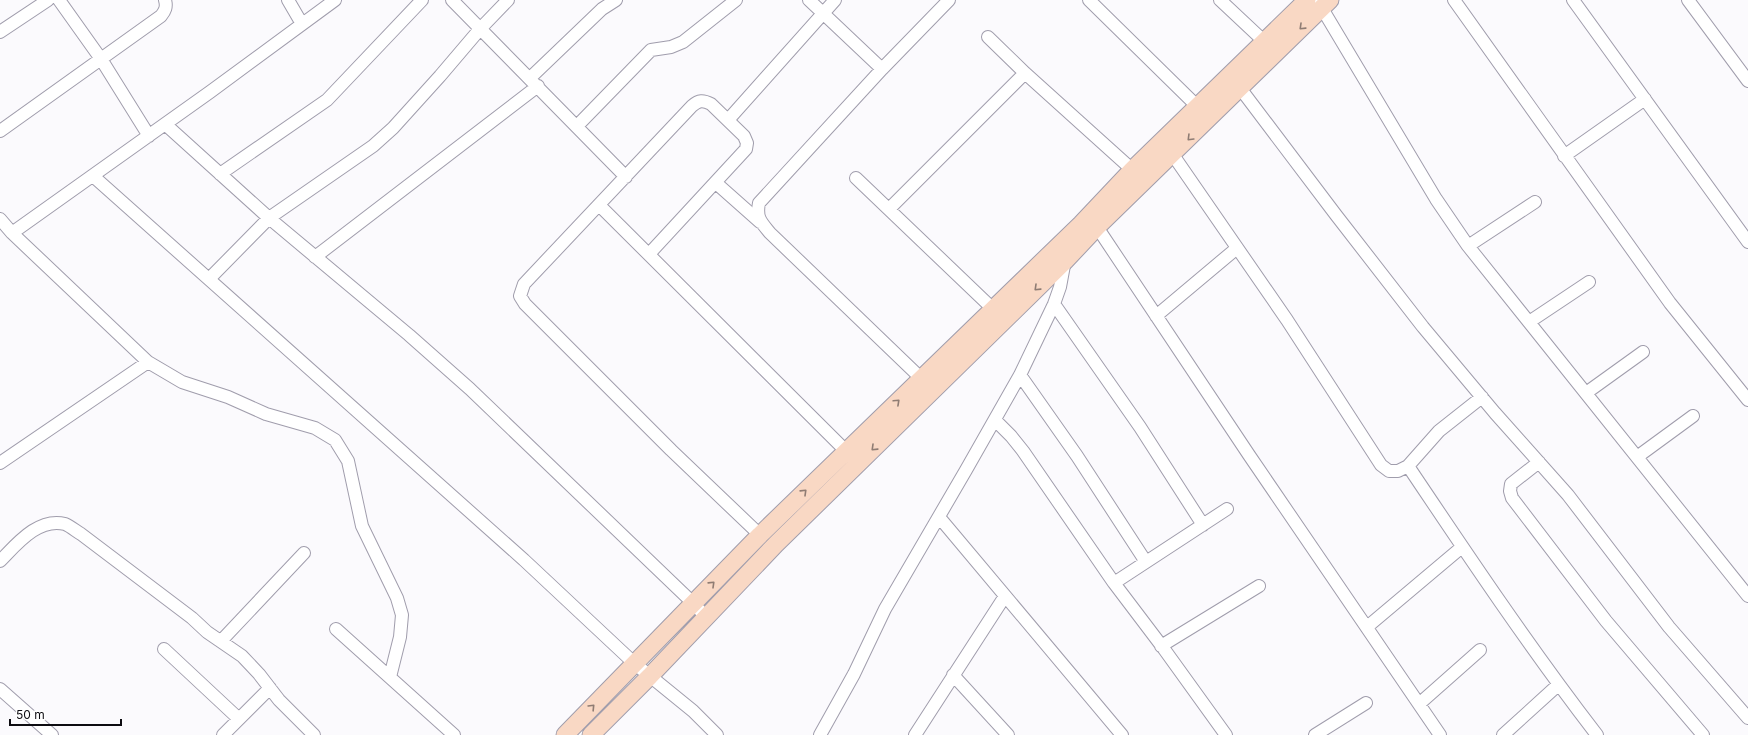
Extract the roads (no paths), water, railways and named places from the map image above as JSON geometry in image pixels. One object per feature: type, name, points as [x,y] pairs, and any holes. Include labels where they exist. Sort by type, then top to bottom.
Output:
[{"type":"main road","points":[[591,735],[650,676],[776,544],[859,463],[993,309],[1064,241],[1132,170],[1198,106],[1270,48],[1319,2]]},
{"type":"main road","points":[[565,735],[760,534],[846,450],[927,384],[1065,261],[1097,227],[1173,155],[1240,88],[1270,48]]},
{"type":"street","points":[[0,32],[48,0]]},
{"type":"street","points":[[59,0],[101,59],[149,136]]},
{"type":"street","points":[[0,131],[161,16],[165,11],[167,4],[166,0]]},
{"type":"street","points":[[288,0],[302,24]]},
{"type":"street","points":[[12,233],[149,136],[336,0]]},
{"type":"street","points":[[220,174],[327,100],[347,81],[422,0]]},
{"type":"street","points":[[452,0],[626,176]]},
{"type":"street","points":[[209,279],[269,218],[373,146],[388,133],[480,29],[508,0]]},
{"type":"street","points":[[530,78],[602,9],[616,0]]},
{"type":"street","points":[[577,126],[651,50],[671,47],[683,42],[736,0]]},
{"type":"street","points":[[810,0],[882,69]]},
{"type":"street","points":[[728,120],[835,0]]},
{"type":"street","points":[[761,222],[757,212],[759,203],[882,69],[949,0]]},
{"type":"street","points":[[1089,0],[1210,118]]},
{"type":"street","points":[[1220,0],[1270,48]]},
{"type":"street","points":[[1454,0],[1670,303],[1748,400]]},
{"type":"street","points":[[1573,0],[1748,242]]},
{"type":"street","points":[[1688,0],[1748,81]]},
{"type":"street","points":[[1319,2],[1436,199],[1468,246],[1748,596]]},
{"type":"street","points":[[988,36],[1025,73],[1146,181]]},
{"type":"street","points":[[889,209],[1025,73]]},
{"type":"street","points":[[315,257],[538,86]]},
{"type":"street","points":[[1240,88],[1336,216],[1423,327],[1568,495],[1669,627],[1748,718]]},
{"type":"street","points":[[1564,156],[1645,99]]},
{"type":"street","points":[[649,254],[746,149],[747,143],[744,136],[705,100],[698,102],[524,284],[520,296],[525,304],[671,450],[760,534]]},
{"type":"street","points":[[165,124],[269,218],[409,335],[470,389],[706,617]]},
{"type":"street","points":[[1173,155],[1237,248],[1381,465],[1389,471],[1398,471],[1408,466],[1439,431],[1482,397]]},
{"type":"street","points":[[93,176],[524,560],[634,663],[693,711],[715,734]]},
{"type":"street","points":[[856,178],[993,309]]},
{"type":"street","points":[[716,183],[761,222],[770,233],[927,384]]},
{"type":"street","points":[[1468,246],[1535,202]]},
{"type":"street","points":[[600,205],[859,463]]},
{"type":"street","points":[[0,219],[12,233],[148,362],[182,382],[228,397],[266,414],[315,428],[335,440],[348,461],[362,526],[397,598],[402,615],[400,637],[390,677]]},
{"type":"street","points":[[1097,227],[1440,735]]},
{"type":"street","points":[[820,735],[854,674],[885,609],[1020,375],[1054,304],[1060,287],[1065,261],[1064,241]]},
{"type":"street","points":[[1156,316],[1237,248]]},
{"type":"street","points":[[1529,322],[1589,282]]},
{"type":"street","points":[[1054,304],[1140,426],[1203,525]]},
{"type":"street","points":[[1586,392],[1643,352]]},
{"type":"street","points":[[0,464],[148,362]]},
{"type":"street","points":[[1020,375],[1077,456],[1146,562]]},
{"type":"street","points":[[1637,456],[1693,416]]},
{"type":"street","points":[[995,420],[1023,451],[1114,583],[1226,735]]},
{"type":"street","points":[[1539,462],[1511,484],[1510,491],[1512,498],[1606,621],[1703,735]]},
{"type":"street","points":[[1408,466],[1462,547],[1558,685],[1597,735]]},
{"type":"street","points":[[1114,583],[1227,509]]},
{"type":"street","points":[[938,517],[1122,735]]},
{"type":"street","points":[[0,561],[21,540],[39,528],[53,523],[66,524],[242,656],[279,700],[314,735]]},
{"type":"street","points":[[1367,628],[1462,547]]},
{"type":"street","points":[[221,641],[304,553]]},
{"type":"street","points":[[1161,646],[1259,586]]},
{"type":"street","points":[[916,735],[1005,596]]},
{"type":"street","points":[[336,629],[454,735]]},
{"type":"street","points":[[164,649],[239,719]]},
{"type":"street","points":[[1419,704],[1480,650]]},
{"type":"street","points":[[953,675],[1008,735]]},
{"type":"street","points":[[1504,735],[1558,685]]},
{"type":"street","points":[[223,735],[270,688]]},
{"type":"street","points":[[0,689],[52,735]]},
{"type":"street","points":[[1315,735],[1366,703]]}]
